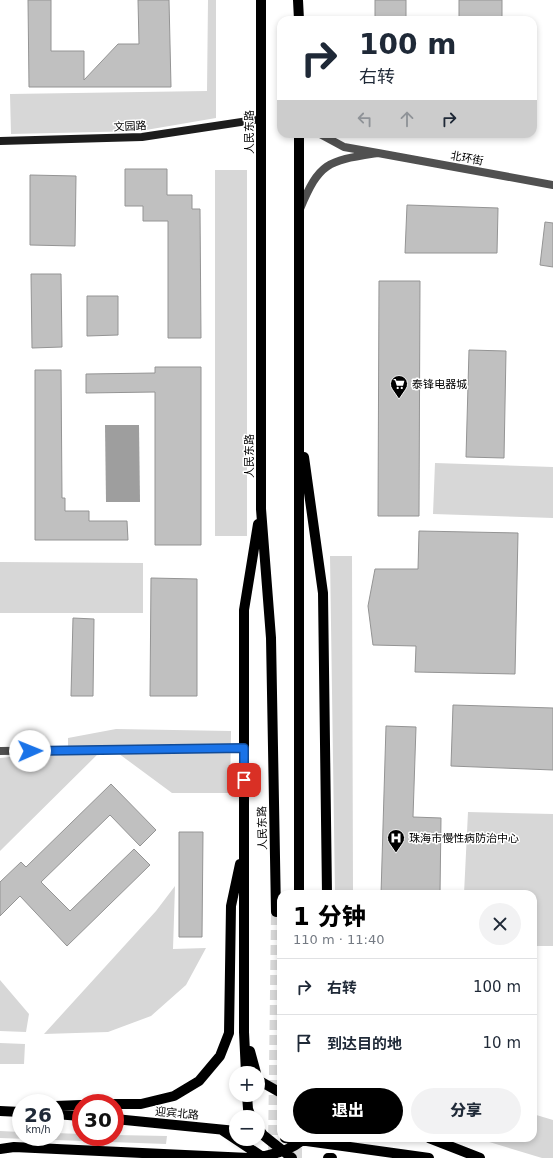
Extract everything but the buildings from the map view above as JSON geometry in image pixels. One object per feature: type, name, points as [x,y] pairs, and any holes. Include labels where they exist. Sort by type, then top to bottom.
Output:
[{"type":"main road","name":"人民东路","points":[[262,0],[261,509],[272,638],[276,912]]},
{"type":"main road","points":[[298,0],[299,16]]},
{"type":"main road","points":[[299,138],[299,890]]},
{"type":"main road","points":[[299,423],[323,593],[327,890]]},
{"type":"main road","points":[[246,1066],[244,1032],[244,610],[261,509]]},
{"type":"main road","points":[[124,1104],[141,1104],[174,1096],[199,1081],[220,1056],[229,1033],[231,906],[245,844]]},
{"type":"main road","points":[[244,1032],[254,1066]]},
{"type":"main road","points":[[265,1084],[277,1091]]},
{"type":"main road","points":[[0,1106],[12,1106]]},
{"type":"main road","points":[[0,1111],[12,1112]]},
{"type":"main road","name":"迎宾北路","points":[[124,1120],[229,1130]]},
{"type":"main road","points":[[219,1128],[264,1157]]},
{"type":"main road","points":[[265,1133],[277,1136]]},
{"type":"main road","points":[[265,1136],[292,1158]]},
{"type":"main road","points":[[0,1149],[14,1147],[214,1157],[264,1157],[283,1150],[298,1142]]},
{"type":"main road","points":[[323,1142],[429,1158]]},
{"type":"main road","points":[[439,1142],[480,1158]]},
{"type":"street","name":"文园路","points":[[0,141],[142,137],[261,119]]},
{"type":"street","name":"北环街","points":[[327,138],[344,147],[553,185]]},
{"type":"street","name":"北环街","points":[[299,210],[316,175],[330,163],[345,158],[378,153]]},
{"type":"street","points":[[0,751],[244,748]]},
{"type":"shaded area","points":[[208,0],[216,0],[216,118],[140,131],[11,134],[10,94],[207,91]]},
{"type":"shaded area","points":[[215,170],[247,170],[247,536],[215,536]]},
{"type":"shaded area","points":[[105,425],[139,425],[140,502],[106,502]]},
{"type":"shaded area","points":[[435,463],[553,467],[553,518],[433,514]]},
{"type":"shaded area","points":[[330,556],[352,556],[353,890],[335,890]]},
{"type":"shaded area","points":[[0,562],[143,563],[143,613],[0,613]]},
{"type":"shaded area","points":[[116,729],[231,731],[230,793],[172,793],[107,745],[0,851],[0,758],[68,751],[68,738]]},
{"type":"shaded area","points":[[468,812],[553,814],[553,946],[537,946],[537,890],[464,890]]},
{"type":"shaded area","points":[[175,886],[173,949],[206,948],[186,985],[151,1016],[108,1032],[44,1034],[156,911]]},
{"type":"shaded area","points":[[0,980],[29,1014],[26,1032],[0,1031]]},
{"type":"shaded area","points":[[0,1043],[25,1044],[24,1064],[0,1064]]},
{"type":"shaded area","points":[[537,1115],[553,1120],[553,1158],[542,1158],[489,1142],[537,1142]]},
{"type":"shaded area","points":[[0,1131],[12,1132],[12,1138],[0,1138]]},
{"type":"shaded area","points":[[64,1133],[72,1134],[72,1141],[64,1140]]},
{"type":"shaded area","points":[[124,1135],[167,1136],[166,1144],[124,1142]]},
{"type":"tunnel","points":[[273,1150],[276,912]]},
{"type":"tunnel","points":[[297,1142],[297,1158]]},
{"type":"place","name":"泰锋电器城","points":[[399,399]]},
{"type":"place","name":"珠海市慢性病防治中心","points":[[396,853]]},
{"type":"route","points":[[30,751],[244,748],[244,780]]}]
